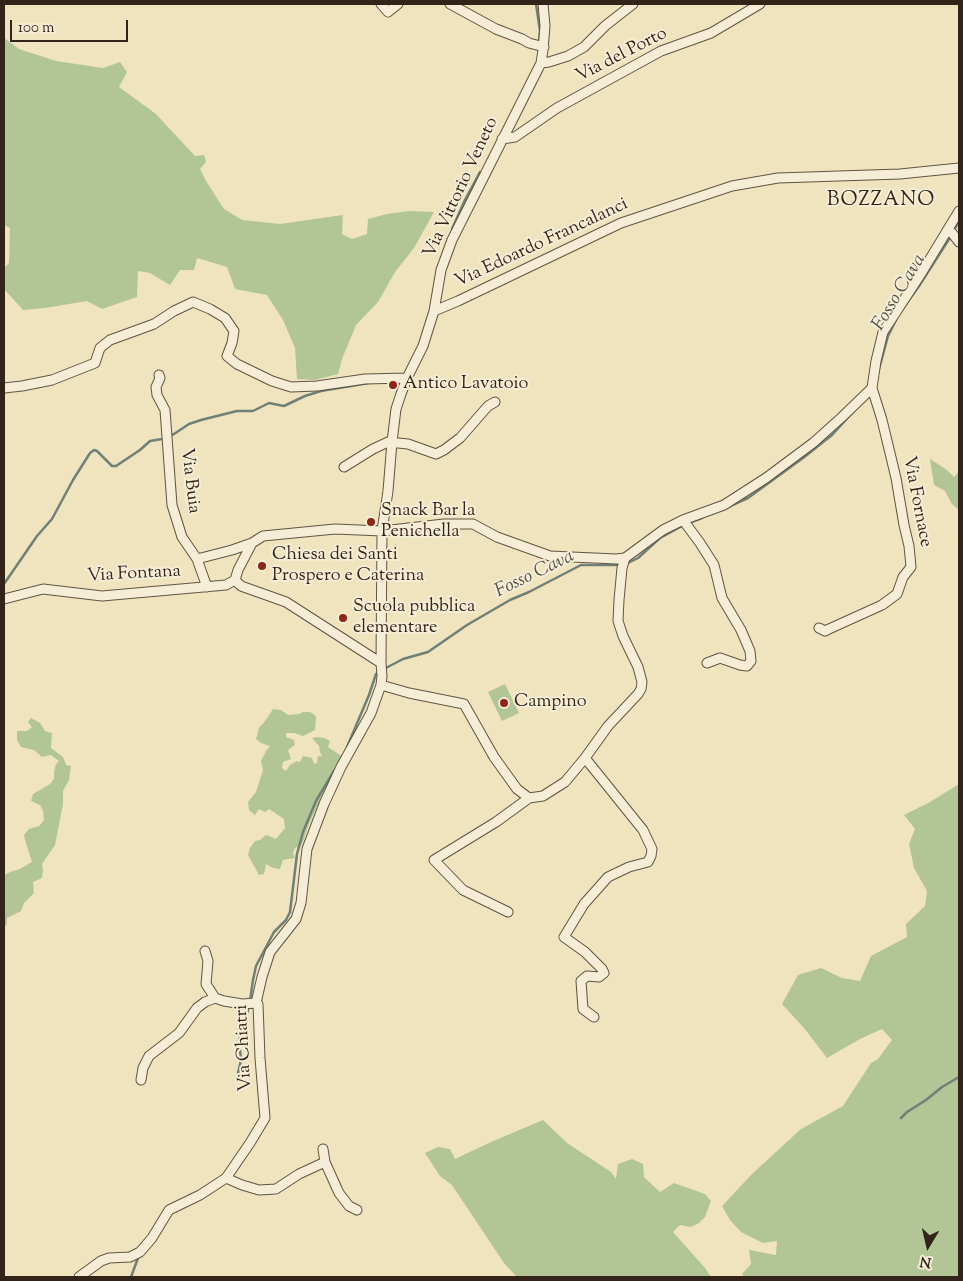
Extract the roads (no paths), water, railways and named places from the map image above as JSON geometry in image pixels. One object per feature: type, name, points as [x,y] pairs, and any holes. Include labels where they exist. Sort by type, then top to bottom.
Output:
[{"type":"street","points":[[381,4],[388,12],[398,4]]},
{"type":"street","points":[[450,4],[496,29],[522,38],[529,43],[544,47]]},
{"type":"street","name":"Via Vittorio Veneto","points":[[381,684],[382,531],[396,409],[400,394],[423,346],[434,311],[441,270],[452,240],[540,63],[544,47],[543,4]]},
{"type":"street","points":[[540,63],[568,56],[584,47],[605,26],[633,4]]},
{"type":"street","name":"Via del Porto","points":[[502,139],[515,137],[557,108],[662,51],[710,33],[760,4]]},
{"type":"street","name":"Via Edoardo Francalanci","points":[[434,311],[464,299],[621,223],[732,186],[778,178],[900,174],[959,168]]},
{"type":"street","points":[[508,912],[463,890],[434,860],[496,822],[529,798],[543,796],[565,782],[608,726],[641,689],[642,682],[638,667],[618,621],[624,562],[663,530],[685,523],[724,504],[766,478],[813,443],[872,390],[883,332],[922,272],[953,236],[959,211]]},
{"type":"street","points":[[4,388],[52,380],[95,363],[100,348],[110,340],[154,324],[193,302],[226,318],[234,331],[228,356],[237,364],[272,381],[292,388],[366,380],[407,378]]},
{"type":"street","name":"Via Buia","points":[[159,375],[160,378],[156,387],[157,395],[165,410],[172,505],[182,536],[197,559],[207,586]]},
{"type":"street","name":"Via Fornace","points":[[819,628],[825,631],[882,605],[897,594],[903,577],[911,567],[909,546],[896,478],[882,420],[872,390]]},
{"type":"street","points":[[344,467],[388,442],[408,444],[436,454],[460,438],[488,406],[495,402]]},
{"type":"street","points":[[685,523],[714,565],[722,598],[750,651],[751,661],[747,666],[720,658],[707,663]]},
{"type":"street","name":"Via Fontana","points":[[197,559],[232,550],[252,543],[263,536],[336,529],[382,531],[444,524],[473,524],[497,538],[550,556],[616,559],[624,562]]},
{"type":"street","points":[[252,543],[236,575],[235,580],[241,586],[286,602],[381,668]]},
{"type":"street","name":"Via Fontana","points":[[4,599],[43,589],[102,596],[226,584],[235,580]]},
{"type":"street","points":[[381,684],[409,693],[464,704],[494,758],[517,789],[529,798]]},
{"type":"street","name":"Via Chiatri","points":[[78,1277],[101,1261],[109,1258],[130,1257],[140,1252],[147,1245],[169,1210],[200,1195],[226,1178],[250,1143],[264,1118],[258,1004],[255,1003],[262,977],[270,952],[296,919],[301,903],[307,849],[324,804],[370,713],[381,684]]},
{"type":"street","points":[[585,758],[643,830],[652,849],[648,862],[629,866],[608,877],[584,904],[564,937],[584,952],[604,973],[599,977],[587,976],[581,980],[583,1009],[594,1017]]},
{"type":"street","points":[[205,952],[208,961],[206,984],[215,998],[242,1004],[255,1003]]},
{"type":"street","points":[[141,1080],[149,1056],[179,1033],[197,1008],[215,998]]},
{"type":"street","points":[[323,1149],[325,1162],[339,1193],[349,1206],[357,1210]]},
{"type":"street","points":[[226,1178],[259,1190],[276,1189],[299,1174],[325,1162]]},
{"type":"waterway","points":[[536,4],[540,31],[539,41]]},
{"type":"waterway","points":[[452,229],[480,172]]},
{"type":"waterway","name":"Fosso Cava","points":[[953,231],[959,222]]},
{"type":"waterway","name":"Fosso Cava","points":[[904,307],[951,236]]},
{"type":"waterway","name":"Fosso Cava","points":[[879,369],[888,336],[896,320]]},
{"type":"waterway","points":[[4,584],[37,536],[52,519],[73,480],[90,453],[94,450],[112,466],[116,466],[150,441],[162,439],[189,424],[201,420],[237,411],[253,411],[269,403],[284,406],[321,391],[369,383]]},
{"type":"waterway","name":"Fosso Cava","points":[[728,507],[748,498],[803,458],[832,435],[854,411]]},
{"type":"waterway","name":"Fosso Cava","points":[[689,523],[702,518]]},
{"type":"waterway","name":"Fosso Cava","points":[[626,564],[638,558],[660,538],[684,525]]},
{"type":"waterway","name":"Fosso Cava","points":[[384,669],[403,659],[428,652],[467,625],[510,600],[581,565],[621,565]]},
{"type":"waterway","name":"Fosso Cava","points":[[347,747],[376,674],[379,672]]},
{"type":"waterway","name":"Fosso Cava","points":[[250,1001],[256,966],[274,932],[286,920],[290,912],[297,854],[303,832],[316,801],[334,771]]},
{"type":"waterway","name":"Fosso Cava","points":[[238,1073],[241,1060],[239,1040],[249,1007]]},
{"type":"waterway","points":[[901,1118],[942,1087],[959,1077]]},
{"type":"waterway","points":[[131,1277],[138,1258]]},
{"type":"place","name":"Antico Lavatoio","points":[[393,385]]},
{"type":"place","name":"Snack Bar la Penichella","points":[[371,522]]},
{"type":"place","name":"Chiesa dei Santi Prospero e Caterina","points":[[262,566]]},
{"type":"place","name":"Scuola pubblica elementare","points":[[343,618]]},
{"type":"place","name":"Campino","points":[[504,703]]},
{"type":"district","name":"BOZZANO","points":[[881,202]]}]
